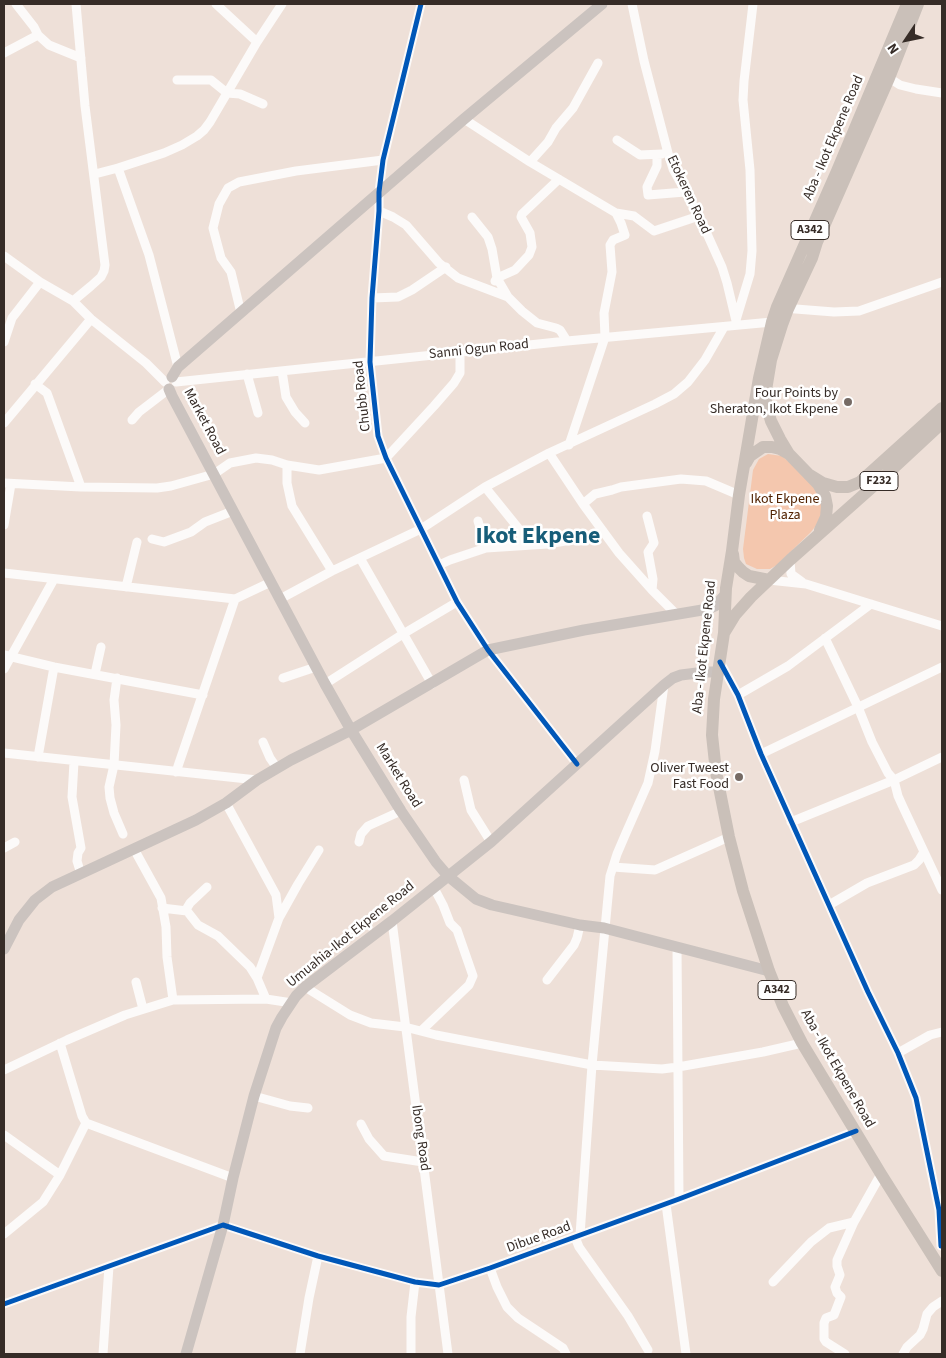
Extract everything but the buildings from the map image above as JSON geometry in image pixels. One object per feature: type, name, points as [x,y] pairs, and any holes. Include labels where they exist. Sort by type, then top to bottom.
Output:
[{"type":"highway","name":"Aba - Ikot Ekpene Road","points":[[907,4],[837,171],[777,323],[759,378],[739,495],[725,596],[724,633],[714,699],[712,735],[716,772],[743,891],[769,971],[783,1006],[802,1044],[881,1174],[938,1247],[942,1271]]},
{"type":"highway","name":"A342","points":[[783,308],[812,258],[816,242],[889,78],[918,4]]},
{"type":"highway","name":"A342","points":[[777,323],[766,390],[766,404],[771,421],[789,454]]},
{"type":"highway","name":"F232","points":[[745,466],[750,456],[763,447],[772,447],[789,454],[810,475],[823,483],[837,487],[848,487],[860,482],[942,408]]},
{"type":"highway","name":"F232","points":[[724,633],[736,615],[769,580],[942,422]]},
{"type":"highway","points":[[810,475],[825,496],[827,506],[826,517],[822,527],[814,538]]},
{"type":"highway","points":[[732,551],[734,562],[743,572],[749,576],[769,580]]},
{"type":"main road","points":[[171,382],[178,366],[464,118],[602,4]]},
{"type":"main road","name":"Market Road","points":[[171,382],[172,396],[351,730],[401,811],[436,862],[448,876],[476,899],[492,905],[580,925],[604,928],[769,971]]},
{"type":"main road","points":[[4,949],[19,920],[35,900],[52,887],[196,820],[226,803],[276,768],[351,730],[488,650],[584,630],[708,609],[715,606],[725,596]]},
{"type":"main road","name":"Umuahia-Ikot Ekpene Road","points":[[186,1354],[223,1225],[254,1096],[276,1028],[296,996],[491,842],[664,685],[681,675],[705,672],[718,667]]},
{"type":"street","points":[[16,4],[34,26],[38,35],[49,45],[81,58]]},
{"type":"street","points":[[73,301],[101,277],[105,265],[85,106],[76,4]]},
{"type":"street","points":[[216,4],[257,42]]},
{"type":"street","points":[[95,174],[164,153],[197,136],[210,122],[257,42],[282,4]]},
{"type":"street","name":"Chubb Road","points":[[421,4],[384,160],[379,192],[370,362],[378,436],[386,458],[457,602],[488,650],[577,764]]},
{"type":"street","name":"Etokeren Road","points":[[632,4],[644,61],[673,169],[699,216],[725,276],[736,323]]},
{"type":"street","points":[[736,323],[750,274],[752,250],[750,170],[743,100],[753,4]]},
{"type":"street","points":[[4,53],[38,35]]},
{"type":"street","points":[[530,162],[548,142],[556,128],[573,108],[598,63]]},
{"type":"street","points":[[889,78],[900,85],[942,93]]},
{"type":"street","points":[[177,80],[210,80],[227,94],[240,94],[263,104]]},
{"type":"street","points":[[464,118],[530,162],[616,213],[634,216],[654,231],[699,216]]},
{"type":"street","points":[[617,140],[640,156],[668,153]]},
{"type":"street","points":[[657,155],[657,166],[647,187],[648,195],[685,192]]},
{"type":"street","points":[[241,313],[231,272],[221,258],[213,228],[219,204],[228,188],[239,182],[296,171],[384,160]]},
{"type":"street","points":[[118,168],[149,254],[178,366]]},
{"type":"street","points":[[491,290],[497,278],[515,270],[529,255],[532,247],[530,233],[521,217],[522,214],[559,179]]},
{"type":"street","points":[[379,211],[406,224],[440,262],[458,278],[508,297]]},
{"type":"street","points":[[569,444],[605,337],[604,312],[612,272],[610,244],[613,240],[625,235],[616,213]]},
{"type":"street","points":[[472,217],[488,237],[497,278],[508,297],[537,323],[560,330],[567,341]]},
{"type":"street","points":[[4,256],[40,282],[73,301],[91,319],[171,382],[132,420]]},
{"type":"street","points":[[372,298],[398,297],[446,267]]},
{"type":"street","points":[[4,342],[12,318],[40,282]]},
{"type":"street","points":[[783,308],[834,312],[859,311],[942,282]]},
{"type":"street","points":[[4,423],[7,413],[35,384],[91,319]]},
{"type":"street","name":"Sanni Ogun Road","points":[[171,382],[605,337],[724,327],[736,323],[777,323]]},
{"type":"street","points":[[280,599],[332,571],[421,529],[485,486],[549,453],[674,394],[688,382],[705,360],[724,327]]},
{"type":"street","points":[[4,524],[7,484],[156,488],[171,486],[214,474],[230,463],[256,458],[272,460],[287,466],[319,470],[386,458],[434,406],[460,373],[460,352]]},
{"type":"street","points":[[282,371],[286,397],[295,412],[305,423]]},
{"type":"street","points":[[247,374],[258,413]]},
{"type":"street","points":[[35,384],[47,393],[81,487]]},
{"type":"street","points":[[549,453],[619,553],[676,614]]},
{"type":"street","points":[[287,466],[292,506],[332,571]]},
{"type":"street","points":[[583,504],[595,494],[621,486],[681,479],[706,482],[739,495]]},
{"type":"street","points":[[485,486],[519,529],[524,545]]},
{"type":"street","points":[[152,539],[164,542],[190,532],[205,522],[234,511]]},
{"type":"street","points":[[647,516],[654,543],[648,552],[653,579],[652,590]]},
{"type":"street","points":[[478,521],[486,548]]},
{"type":"street","points":[[439,565],[486,548],[548,544],[588,537],[603,531]]},
{"type":"street","points":[[126,587],[137,542]]},
{"type":"street","points":[[360,558],[432,684]]},
{"type":"street","points":[[790,560],[791,574],[806,584]]},
{"type":"street","points":[[4,573],[235,599],[271,582]]},
{"type":"street","points":[[4,668],[7,656],[54,578]]},
{"type":"street","points":[[769,580],[806,584],[942,626]]},
{"type":"street","points":[[176,772],[235,599]]},
{"type":"street","points":[[326,684],[403,634],[457,602]]},
{"type":"street","points":[[738,695],[788,666],[871,604]]},
{"type":"street","points":[[824,638],[858,707],[872,742],[888,773],[894,780],[898,796],[942,890]]},
{"type":"street","points":[[95,674],[101,647]]},
{"type":"street","points":[[7,656],[54,667],[203,695]]},
{"type":"street","points":[[38,757],[54,667]]},
{"type":"street","points":[[283,678],[316,667]]},
{"type":"street","points":[[718,667],[738,695],[791,822],[898,1053],[916,1098],[939,1210],[938,1247]]},
{"type":"street","points":[[761,754],[942,667]]},
{"type":"street","points":[[117,678],[114,700],[116,726],[114,766],[110,798],[123,834]]},
{"type":"street","points":[[648,1350],[628,1316],[579,1247],[577,1236],[610,876],[648,783],[655,751],[664,685]]},
{"type":"street","points":[[263,742],[276,768]]},
{"type":"street","points":[[4,754],[257,780]]},
{"type":"street","points":[[791,822],[894,780],[942,757]]},
{"type":"street","points":[[74,762],[72,797],[82,848],[78,853],[77,861],[80,874]]},
{"type":"street","points":[[464,780],[471,810],[491,842]]},
{"type":"street","points":[[226,803],[282,904]]},
{"type":"street","points":[[359,842],[361,834],[368,826],[401,811]]},
{"type":"street","points":[[613,866],[655,870],[729,836]]},
{"type":"street","points":[[4,848],[15,842]]},
{"type":"street","points":[[134,849],[161,898],[166,927],[167,957],[173,1000]]},
{"type":"street","points":[[257,978],[279,918],[282,904],[319,850]]},
{"type":"street","points":[[828,905],[867,883],[914,864],[924,852]]},
{"type":"street","points":[[187,911],[190,903],[207,887]]},
{"type":"street","points":[[420,1031],[470,985],[473,976],[458,930],[450,923],[444,905],[434,888]]},
{"type":"street","points":[[162,908],[187,911],[198,925],[221,939],[250,967],[266,999]]},
{"type":"street","name":"Ibong Road","points":[[392,921],[448,1354]]},
{"type":"street","points":[[547,980],[574,945],[580,925]]},
{"type":"street","points":[[677,947],[679,1200]]},
{"type":"street","points":[[136,982],[143,1010]]},
{"type":"street","points":[[305,987],[356,1018],[371,1023],[405,1027],[460,1040],[592,1065],[662,1069],[802,1044]]},
{"type":"street","points":[[4,1070],[60,1043],[126,1015],[173,1000],[266,999],[292,1003]]},
{"type":"street","points":[[898,1053],[930,1035],[942,1032]]},
{"type":"street","points":[[60,1043],[82,1116],[86,1123],[233,1178]]},
{"type":"street","points":[[254,1096],[290,1106],[308,1108]]},
{"type":"street","points":[[4,1234],[43,1202],[60,1175],[86,1123]]},
{"type":"street","points":[[361,1124],[369,1139],[384,1156],[423,1162]]},
{"type":"street","name":"Dibue Road","points":[[223,1225],[318,1256],[415,1282],[439,1285],[679,1200],[856,1131]]},
{"type":"street","points":[[4,1135],[60,1175]]},
{"type":"street","points":[[844,1354],[826,1342],[823,1330],[826,1318],[834,1315],[841,1297],[835,1287],[840,1275],[837,1260],[854,1222],[881,1174]]},
{"type":"street","points":[[666,1204],[686,1354]]},
{"type":"street","points":[[773,1282],[811,1242],[828,1228],[854,1222]]},
{"type":"street","points":[[4,1304],[223,1225]]},
{"type":"street","points":[[300,1354],[318,1256]]},
{"type":"street","points":[[103,1354],[110,1266]]},
{"type":"street","points":[[490,1268],[507,1307],[518,1318],[563,1348],[566,1354]]},
{"type":"street","points":[[411,1354],[411,1317],[415,1282]]},
{"type":"street","points":[[903,1354],[907,1347],[920,1335],[927,1314],[942,1301]]},
{"type":"green space","name":"Ikot Ekpene Plaza","points":[[768,454],[782,456],[817,490],[821,502],[821,514],[818,523],[811,532],[777,565],[770,569],[757,569],[746,564],[743,549],[753,470],[759,459]]},
{"type":"cycle path","points":[[421,4],[383,160],[379,192],[370,362],[378,436],[386,458],[457,602],[488,650],[577,764]]},
{"type":"cycle path","points":[[720,662],[738,695],[761,754],[868,992],[898,1053],[916,1098],[939,1210],[941,1246]]},
{"type":"cycle path","points":[[4,1304],[223,1225],[318,1256],[415,1282],[439,1285],[679,1199],[856,1131]]},
{"type":"place","name":"Four Points by Sheraton, Ikot Ekpene","points":[[848,402]]},
{"type":"place","name":"Oliver Tweest Fast Food","points":[[739,777]]},
{"type":"district","name":"Ikot Ekpene","points":[[538,538]]}]
